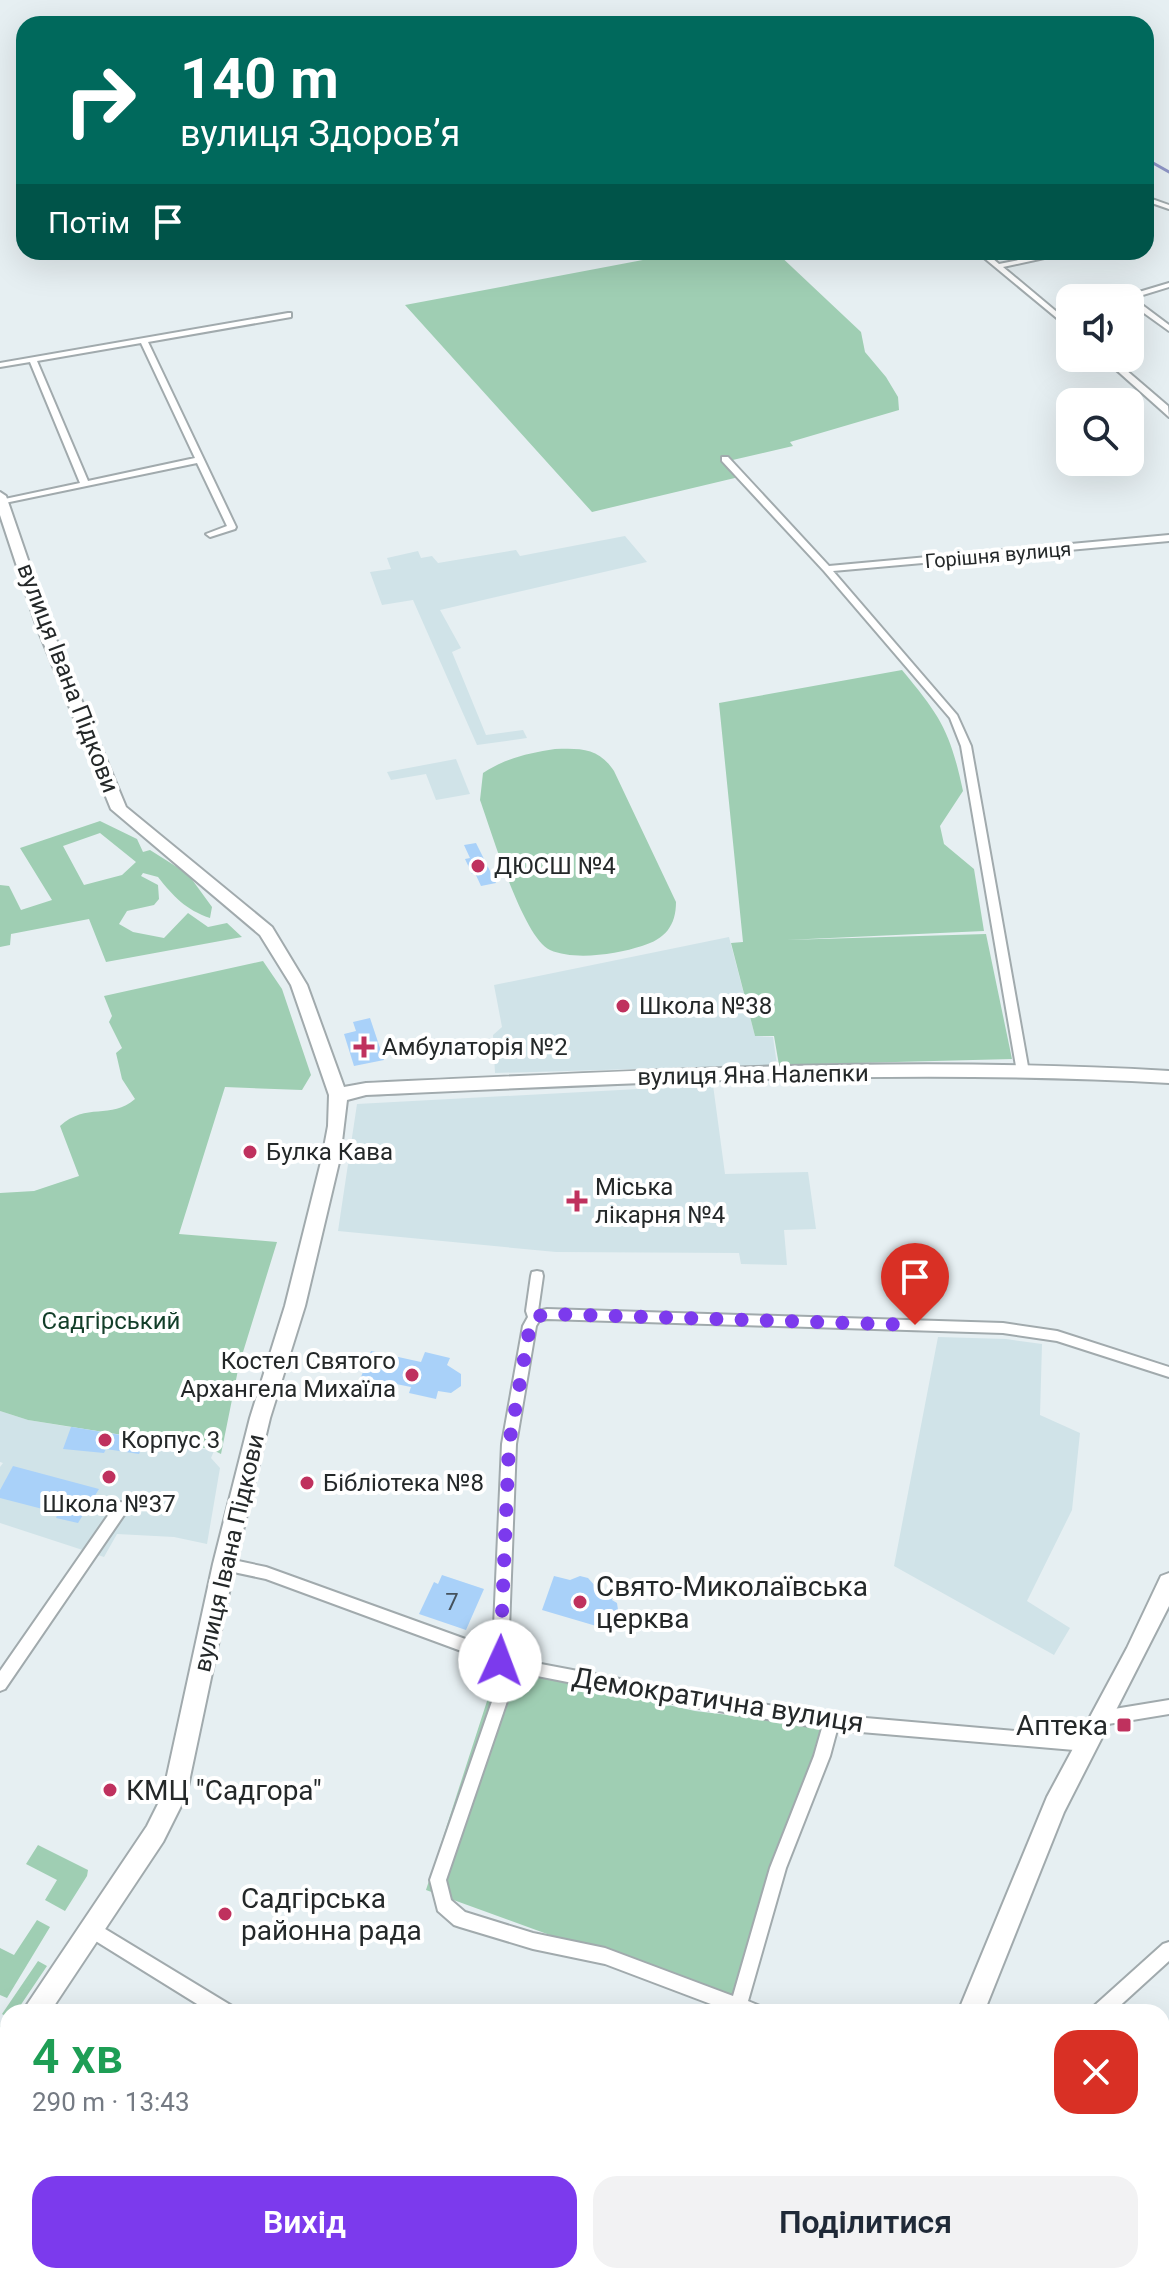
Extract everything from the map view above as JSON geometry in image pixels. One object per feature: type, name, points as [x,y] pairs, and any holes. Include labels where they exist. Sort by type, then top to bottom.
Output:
[{"type":"street","points":[[991,260],[1056,315]]},
{"type":"street","points":[[999,266],[1027,260]]},
{"type":"street","points":[[1144,293],[1169,285]]},
{"type":"street","points":[[1144,311],[1169,329]]},
{"type":"street","points":[[0,365],[288,315]]},
{"type":"street","points":[[143,340],[232,527],[210,534]]},
{"type":"street","points":[[32,359],[85,484]]},
{"type":"street","points":[[1123,372],[1169,415]]},
{"type":"street","points":[[725,459],[827,569],[954,717],[966,746],[1023,1072]]},
{"type":"street","points":[[1,499],[198,460]]},
{"type":"street","name":"вулиця Івана Підкови","points":[[1,499],[44,627],[119,809],[266,931],[299,985],[338,1095],[337,1126],[331,1158],[295,1306],[260,1418],[224,1564],[174,1796],[155,1834],[40,2004]]},
{"type":"street","name":"Горішня вулиця","points":[[827,569],[1169,538]]},
{"type":"street","name":"вулиця Яна Налепки","points":[[338,1095],[366,1089],[635,1077],[1023,1072],[1169,1077]]},
{"type":"street","points":[[535,1317],[532,1311],[537,1276]]},
{"type":"street","points":[[736,2004],[605,1956],[533,1941],[460,1919],[444,1905],[438,1880],[506,1663],[509,1444],[530,1326],[535,1317],[547,1314],[1003,1328],[1057,1336],[1169,1372]]},
{"type":"street","points":[[0,1684],[121,1508]]},
{"type":"street","name":"Демократична вулиця","points":[[224,1564],[266,1573],[506,1663],[680,1698],[831,1722],[1086,1744]]},
{"type":"street","points":[[974,2004],[1055,1805],[1169,1583]]},
{"type":"street","points":[[1102,1718],[1169,1707]]},
{"type":"street","points":[[748,2004],[778,1868],[822,1756],[831,1722]]},
{"type":"street","points":[[92,1929],[213,2004]]},
{"type":"street","points":[[1109,2004],[1169,1950]]},
{"type":"shaded area","points":[[625,536],[647,562],[440,610],[461,648],[452,652],[486,735],[523,730],[527,738],[477,745],[413,600],[382,605],[370,572],[391,569],[387,558],[418,551],[421,558],[432,556],[438,563],[516,550],[520,556]]},
{"type":"shaded area","points":[[456,759],[470,794],[436,800],[426,774],[391,780],[387,772]]},
{"type":"shaded area","name":"Школа №38","points":[[729,937],[755,1036],[773,1037],[777,1065],[495,1073],[493,1035],[502,1027],[494,985]]},
{"type":"shaded area","name":"Міська лікарня №4","points":[[713,1085],[725,1174],[808,1172],[816,1229],[784,1230],[787,1265],[741,1264],[739,1253],[556,1252],[338,1231],[357,1104]]},
{"type":"shaded area","points":[[938,1337],[1006,1339],[1042,1344],[1040,1415],[1080,1433],[1072,1510],[1027,1601],[1070,1628],[1054,1655],[894,1566]]},
{"type":"shaded area","name":"Школа №37","points":[[0,1411],[28,1420],[214,1451],[211,1458],[220,1468],[207,1544],[174,1537],[117,1534],[104,1557],[0,1523],[0,1467],[3,1463],[0,1462]]},
{"type":"green space","points":[[643,260],[784,260],[861,332],[865,352],[898,397],[899,410],[790,442],[793,446],[724,462],[739,477],[592,512],[405,305]]},
{"type":"green space","points":[[902,670],[935,713],[953,753],[963,791],[940,826],[944,844],[974,869],[984,931],[786,940],[986,934],[1012,1059],[779,1065],[774,1036],[755,1036],[731,943],[743,942],[719,703]]},
{"type":"green space","points":[[555,749],[589,751],[602,758],[614,771],[676,902],[671,925],[657,940],[621,952],[571,955],[550,950],[529,926],[509,882],[480,800],[483,773],[518,757]]},
{"type":"green space","points":[[100,821],[137,839],[143,852],[150,850],[188,874],[212,907],[210,918],[201,915],[181,902],[158,877],[143,873],[141,876],[158,885],[159,899],[154,905],[127,911],[119,924],[133,932],[164,938],[188,913],[208,927],[227,923],[242,937],[106,962],[89,919],[11,934],[10,945],[0,947],[0,885],[9,886],[21,910],[52,900],[20,848]],"holes":[[[100,833],[136,862],[122,875],[84,885],[63,846]]]},
{"type":"green space","name":"Садгірський","points":[[263,961],[282,989],[311,1075],[302,1090],[225,1087],[179,1234],[277,1242],[239,1365],[221,1454],[211,1449],[28,1420],[0,1411],[0,1193],[34,1191],[79,1176],[60,1126],[79,1115],[117,1109],[135,1099],[122,1079],[116,1053],[122,1048],[109,1022],[112,1016],[104,996]]},
{"type":"green space","points":[[498,1667],[695,1711],[836,1728],[739,2004],[426,1890]]},
{"type":"green space","points":[[38,1845],[88,1870],[65,1911],[45,1900],[57,1880],[26,1864]]},
{"type":"green space","points":[[37,1920],[50,1927],[7,1998],[0,1995],[0,1948],[14,1955]]},
{"type":"green space","points":[[38,1961],[47,1966],[21,2004],[9,2004]]},
{"type":"building","name":"ДЮСШ №4","points":[[476,843],[496,883],[481,886],[475,873],[472,874],[465,859],[470,858],[464,845]]},
{"type":"building","name":"Амбулаторія №2","points":[[370,1018],[384,1060],[354,1066],[344,1034],[356,1031],[353,1022]]},
{"type":"building","name":"Костел Святого Архангела Михаїла","points":[[371,1351],[421,1362],[425,1352],[450,1358],[447,1365],[461,1374],[461,1386],[451,1393],[438,1391],[436,1399],[409,1393],[411,1387],[361,1377]]},
{"type":"building","name":"Корпус 3","points":[[71,1427],[145,1439],[139,1454],[106,1449],[104,1453],[63,1449]]},
{"type":"building","points":[[13,1466],[99,1489],[78,1523],[56,1518],[58,1513],[0,1498],[0,1490]]},
{"type":"building","points":[[442,1575],[484,1589],[466,1630],[419,1614],[434,1582],[438,1584]]},
{"type":"building","name":"Свято-Миколаївська церква","points":[[554,1576],[570,1580],[580,1576],[588,1578],[597,1588],[614,1593],[612,1600],[617,1603],[618,1610],[615,1617],[605,1620],[603,1628],[542,1610]]},
{"type":"waterway","points":[[1154,164],[1169,172]]},
{"type":"place","name":"ДЮСШ №4","points":[[478,866]]},
{"type":"place","name":"Школа №38","points":[[623,1006]]},
{"type":"place","name":"Амбулаторія №2","points":[[364,1047]]},
{"type":"place","name":"Булка Кава","points":[[250,1152]]},
{"type":"place","name":"Міська лікарня №4","points":[[577,1201]]},
{"type":"place","name":"Костел Святого Архангела Михаїла","points":[[412,1375]]},
{"type":"place","name":"Корпус 3","points":[[105,1440]]},
{"type":"place","name":"Школа №37","points":[[109,1477]]},
{"type":"place","name":"Бібліотека №8","points":[[307,1483]]},
{"type":"place","name":"Свято-Миколаївська церква","points":[[580,1602]]},
{"type":"place","name":"Аптека","points":[[1124,1725]]},
{"type":"place","name":"КМЦ \"Садгора\"","points":[[110,1790]]},
{"type":"place","name":"Садгірська районна рада","points":[[225,1914]]},
{"type":"route","points":[[500,1661],[509,1444],[530,1326],[535,1317],[547,1314],[915,1325]]}]
